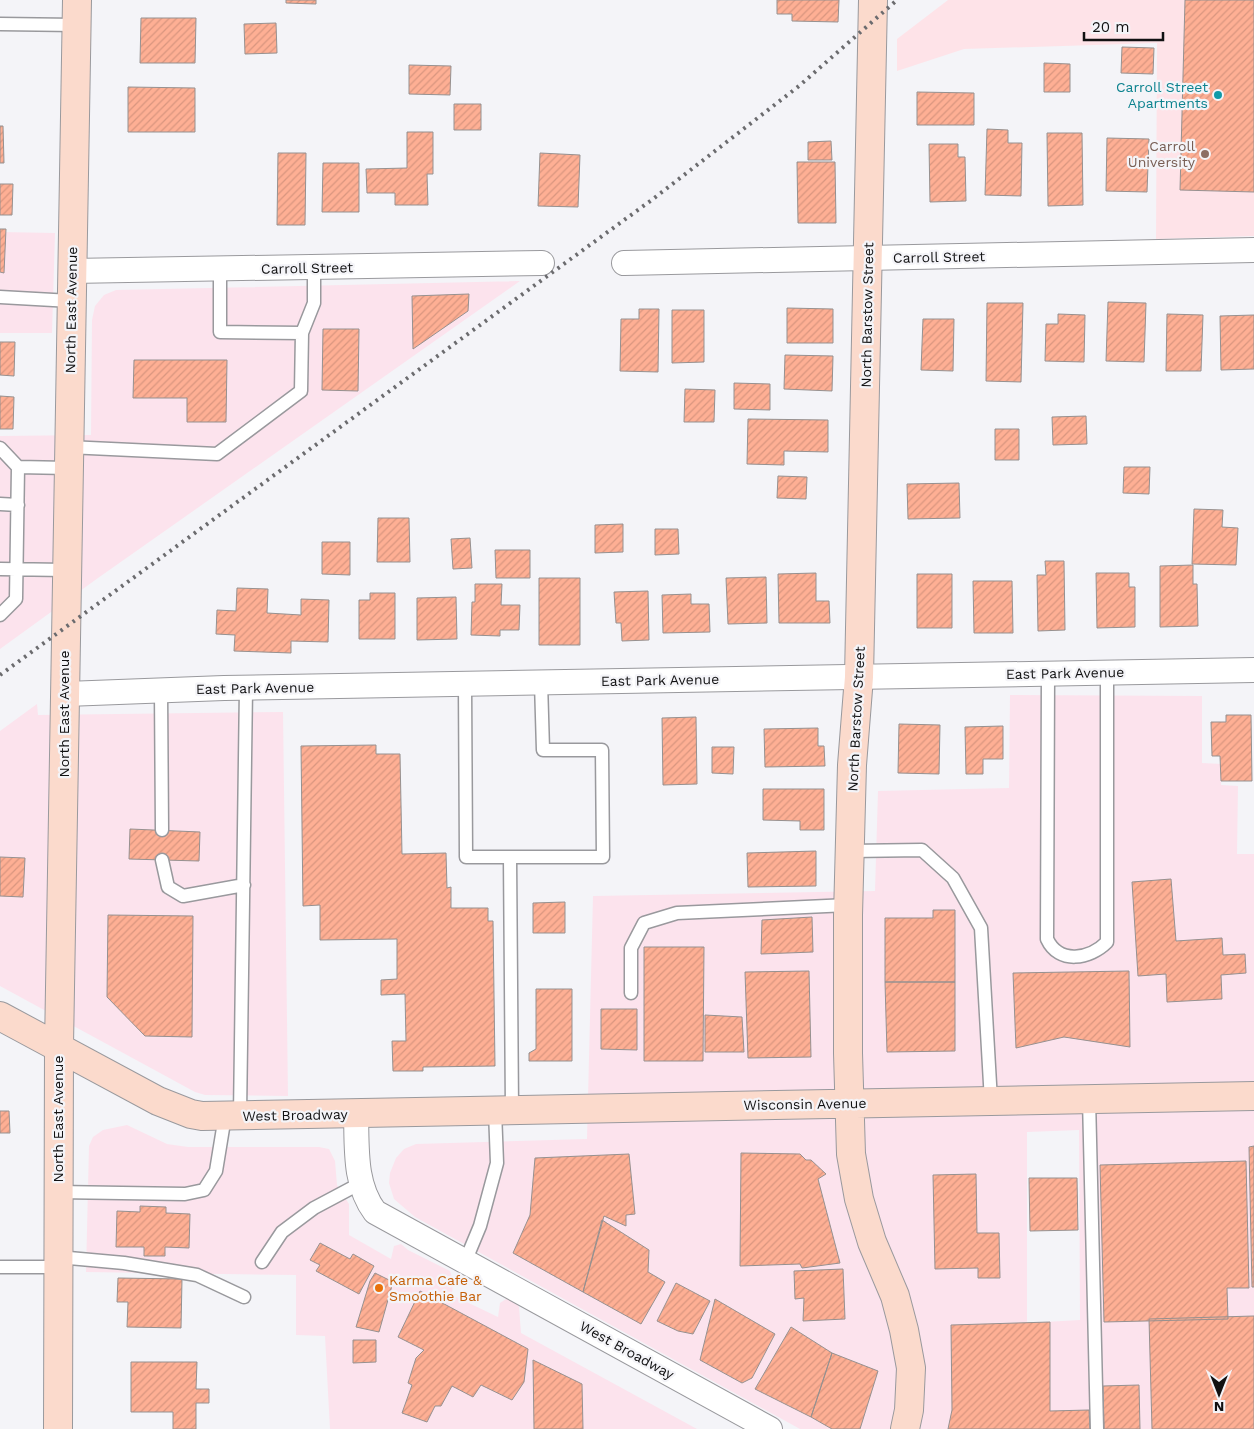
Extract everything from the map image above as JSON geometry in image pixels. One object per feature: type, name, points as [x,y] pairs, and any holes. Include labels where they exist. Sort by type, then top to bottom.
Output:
[{"type":"main road","name":"North Barstow Street","points":[[874,0],[859,677],[852,765],[848,905],[848,1053],[851,1154],[859,1199],[872,1242],[895,1296],[904,1330],[910,1368],[909,1410],[905,1429]]},
{"type":"main road","name":"North East Avenue","points":[[58,1429],[59,1046],[76,13]]},
{"type":"main road","name":"West Broadway","points":[[0,1016],[59,1046],[158,1101],[191,1114],[356,1114]]},
{"type":"main road","name":"Wisconsin Avenue","points":[[356,1114],[1254,1096]]},
{"type":"street","name":"Carroll Street","points":[[624,263],[1254,250]]},
{"type":"street","name":"Carroll Street","points":[[72,271],[220,270],[542,263]]},
{"type":"street","name":"East Park Avenue","points":[[66,694],[541,682],[1254,670]]},
{"type":"street","name":"West Broadway","points":[[356,1114],[360,1183],[368,1202],[375,1212],[770,1429]]},
{"type":"lane","points":[[0,24],[76,13]]},
{"type":"lane","points":[[18,468],[68,458],[217,454],[301,391],[302,333],[314,303],[314,268]]},
{"type":"lane","points":[[220,270],[220,332],[302,333]]},
{"type":"lane","points":[[0,297],[71,302]]},
{"type":"lane","points":[[0,448],[18,468],[16,599],[0,615]]},
{"type":"lane","points":[[0,504],[18,505]]},
{"type":"lane","points":[[0,569],[66,570]]},
{"type":"lane","points":[[1048,674],[1047,939],[1051,948],[1062,955],[1080,957],[1097,952],[1107,942],[1107,673]]},
{"type":"lane","points":[[465,684],[466,857],[603,858],[602,750],[543,750],[541,682]]},
{"type":"lane","points":[[58,1192],[185,1194],[204,1190],[216,1171],[233,1115],[244,885],[246,688]]},
{"type":"lane","points":[[160,691],[162,830]]},
{"type":"lane","points":[[850,851],[922,850],[953,878],[981,928],[991,1101]]},
{"type":"lane","points":[[465,1262],[480,1226],[497,1163],[504,1111],[510,857]]},
{"type":"lane","points":[[162,860],[168,887],[183,896],[244,885]]},
{"type":"lane","points":[[631,993],[631,948],[644,923],[677,913],[848,905]]},
{"type":"lane","points":[[1089,1099],[1097,1429]]},
{"type":"lane","points":[[262,1262],[282,1232],[314,1208],[360,1183]]},
{"type":"lane","points":[[0,1267],[58,1262],[124,1263],[197,1275],[244,1297]]},
{"type":"shaded area","name":"Carroll University","points":[[948,0],[1254,0],[1254,236],[1156,239],[1157,43],[964,49],[897,71],[897,39]]},
{"type":"shaded area","points":[[0,232],[55,233],[52,333],[0,333]]},
{"type":"shaded area","points":[[520,281],[0,649],[0,436],[91,435],[92,320],[95,306],[104,295],[116,290]]},
{"type":"shaded area","points":[[1010,695],[1202,696],[1202,763],[1222,764],[1221,785],[1238,786],[1237,854],[1254,854],[1254,1429],[800,1429],[415,1217],[394,1199],[389,1183],[390,1173],[396,1158],[404,1149],[416,1144],[587,1139],[593,896],[875,891],[878,791],[1009,788]],"holes":[[[1079,1130],[1080,1320],[1027,1323],[1027,1132]]]},
{"type":"shaded area","points":[[37,704],[38,715],[283,712],[288,1096],[205,1095],[195,1092],[0,986],[0,731]]},
{"type":"shaded area","points":[[127,1125],[167,1144],[188,1147],[319,1147],[329,1149],[335,1161],[337,1185],[349,1204],[349,1235],[391,1259],[394,1246],[401,1244],[408,1250],[450,1271],[453,1281],[452,1295],[498,1317],[500,1303],[506,1299],[514,1300],[519,1307],[521,1333],[697,1429],[330,1429],[325,1336],[296,1335],[296,1275],[86,1272],[89,1146],[93,1137],[103,1130]]},
{"type":"building","points":[[286,0],[316,0],[316,4],[286,3]]},
{"type":"building","points":[[777,0],[839,0],[838,22],[792,21],[792,14],[777,14]]},
{"type":"building","name":"Carroll Street Apartments","points":[[1185,0],[1254,0],[1254,192],[1180,190]]},
{"type":"building","points":[[141,18],[196,18],[195,63],[140,63]]},
{"type":"building","points":[[276,23],[277,53],[245,54],[244,24]]},
{"type":"building","points":[[1122,47],[1154,48],[1153,74],[1121,73]]},
{"type":"building","points":[[1044,63],[1070,64],[1070,92],[1044,92]]},
{"type":"building","points":[[409,65],[451,66],[450,95],[409,94]]},
{"type":"building","points":[[128,87],[195,88],[195,132],[128,132]]},
{"type":"building","points":[[917,92],[974,93],[974,125],[917,125]]},
{"type":"building","points":[[454,104],[481,104],[481,130],[454,130]]},
{"type":"building","points":[[0,126],[3,126],[4,163],[0,163]]},
{"type":"building","points":[[987,129],[1008,130],[1008,143],[1022,143],[1021,196],[985,195]]},
{"type":"building","points":[[407,132],[433,132],[433,174],[427,174],[428,205],[395,205],[395,193],[367,193],[366,169],[407,168]]},
{"type":"building","points":[[1047,133],[1082,133],[1083,205],[1048,206]]},
{"type":"building","points":[[1107,138],[1149,139],[1147,192],[1106,191]]},
{"type":"building","points":[[831,141],[832,160],[808,160],[808,142]]},
{"type":"building","points":[[929,144],[958,144],[958,157],[965,157],[966,201],[930,202]]},
{"type":"building","points":[[278,153],[306,153],[305,225],[277,225]]},
{"type":"building","points":[[540,153],[580,155],[578,207],[538,206]]},
{"type":"building","points":[[797,162],[835,162],[836,223],[798,223]]},
{"type":"building","points":[[323,163],[359,163],[359,212],[322,212]]},
{"type":"building","points":[[0,184],[13,184],[12,215],[0,215]]},
{"type":"building","points":[[0,229],[6,229],[4,273],[0,272]]},
{"type":"building","points":[[469,294],[468,311],[413,349],[412,296]]},
{"type":"building","points":[[1108,302],[1146,303],[1144,362],[1106,361]]},
{"type":"building","points":[[987,303],[1023,303],[1021,382],[986,381]]},
{"type":"building","points":[[787,308],[833,309],[833,343],[787,343]]},
{"type":"building","points":[[639,309],[659,309],[658,372],[620,371],[621,319],[639,319]]},
{"type":"building","points":[[672,310],[704,310],[704,362],[672,363]]},
{"type":"building","points":[[1058,314],[1085,315],[1084,362],[1045,361],[1046,324],[1058,324]]},
{"type":"building","points":[[1167,314],[1203,315],[1201,371],[1166,371]]},
{"type":"building","points":[[1254,315],[1254,369],[1221,370],[1220,316]]},
{"type":"building","points":[[923,319],[954,319],[953,371],[921,370]]},
{"type":"building","points":[[323,329],[359,329],[358,391],[322,390]]},
{"type":"building","points":[[0,342],[15,342],[14,376],[0,375]]},
{"type":"building","points":[[785,355],[833,356],[832,391],[784,389]]},
{"type":"building","points":[[134,360],[227,360],[226,422],[187,422],[187,398],[133,398]]},
{"type":"building","points":[[734,383],[770,384],[770,410],[734,409]]},
{"type":"building","points":[[685,389],[715,390],[714,422],[684,422]]},
{"type":"building","points":[[0,396],[14,397],[13,429],[0,429]]},
{"type":"building","points":[[1086,416],[1087,444],[1053,445],[1052,417]]},
{"type":"building","points":[[748,419],[828,420],[828,452],[784,451],[784,465],[747,464]]},
{"type":"building","points":[[995,429],[1019,429],[1019,460],[995,460]]},
{"type":"building","points":[[1124,467],[1150,467],[1149,494],[1123,493]]},
{"type":"building","points":[[778,476],[807,477],[806,499],[777,498]]},
{"type":"building","points":[[959,483],[960,518],[908,519],[907,484]]},
{"type":"building","points":[[1194,509],[1223,510],[1222,527],[1238,528],[1236,565],[1192,564]]},
{"type":"building","points":[[378,518],[409,518],[410,562],[377,562]]},
{"type":"building","points":[[623,524],[623,552],[595,553],[595,525]]},
{"type":"building","points":[[655,529],[678,529],[679,554],[655,555]]},
{"type":"building","points":[[470,538],[472,568],[453,569],[451,539]]},
{"type":"building","points":[[322,542],[350,542],[350,575],[322,574]]},
{"type":"building","points":[[495,550],[530,550],[530,578],[496,578]]},
{"type":"building","points":[[1045,561],[1064,561],[1065,630],[1038,631],[1037,575],[1046,575]]},
{"type":"building","points":[[1193,565],[1193,584],[1197,584],[1198,626],[1160,627],[1160,566]]},
{"type":"building","points":[[816,573],[816,601],[829,601],[830,623],[779,623],[778,574]]},
{"type":"building","points":[[1096,573],[1129,573],[1129,587],[1135,587],[1135,627],[1097,628]]},
{"type":"building","points":[[917,574],[952,574],[952,628],[917,628]]},
{"type":"building","points":[[766,577],[767,623],[728,624],[726,578]]},
{"type":"building","points":[[539,578],[580,578],[580,645],[539,645]]},
{"type":"building","points":[[973,581],[1012,581],[1013,633],[974,633]]},
{"type":"building","points":[[475,584],[502,584],[501,605],[520,605],[519,630],[500,630],[500,636],[471,635],[472,602],[475,602]]},
{"type":"building","points":[[237,588],[268,589],[267,613],[301,615],[301,599],[329,600],[328,642],[291,641],[291,653],[234,651],[235,635],[216,634],[217,610],[236,611]]},
{"type":"building","points":[[648,591],[649,640],[622,641],[621,623],[616,623],[614,592]]},
{"type":"building","points":[[370,593],[395,593],[395,639],[359,639],[359,600],[370,600]]},
{"type":"building","points":[[691,594],[691,604],[709,604],[710,632],[663,633],[662,595]]},
{"type":"building","points":[[456,597],[457,639],[417,640],[417,598]]},
{"type":"building","points":[[1226,715],[1251,715],[1252,781],[1221,781],[1220,756],[1212,756],[1211,722],[1226,722]]},
{"type":"building","points":[[696,717],[697,784],[663,785],[662,718]]},
{"type":"building","points":[[899,724],[940,725],[939,774],[898,773]]},
{"type":"building","points":[[1003,726],[1003,759],[983,759],[983,774],[966,774],[965,727]]},
{"type":"building","points":[[818,728],[818,746],[824,746],[825,766],[765,767],[764,729]]},
{"type":"building","points":[[376,745],[376,754],[400,754],[402,854],[446,853],[447,888],[451,887],[451,908],[488,908],[488,921],[493,921],[495,1066],[423,1067],[423,1071],[393,1071],[392,1041],[406,1041],[405,994],[381,995],[381,980],[397,979],[397,939],[320,940],[320,905],[303,906],[301,746]]},
{"type":"building","points":[[712,747],[734,747],[733,774],[712,773]]},
{"type":"building","points":[[763,789],[824,789],[824,830],[800,830],[800,821],[763,820]]},
{"type":"building","points":[[130,829],[200,832],[199,861],[129,859]]},
{"type":"building","points":[[816,851],[816,886],[748,887],[747,853]]},
{"type":"building","points":[[0,857],[25,858],[23,897],[0,896]]},
{"type":"building","points":[[1171,879],[1176,941],[1222,938],[1223,955],[1245,954],[1246,973],[1221,975],[1222,999],[1167,1002],[1166,974],[1138,976],[1132,882]]},
{"type":"building","points":[[565,902],[565,933],[533,933],[533,903]]},
{"type":"building","points":[[933,910],[955,910],[955,982],[885,982],[885,918],[933,918]]},
{"type":"building","points":[[108,915],[193,916],[192,1037],[145,1036],[107,997]]},
{"type":"building","points":[[812,917],[813,952],[761,954],[762,920]]},
{"type":"building","points":[[644,947],[704,947],[703,1061],[644,1061]]},
{"type":"building","points":[[809,971],[811,1057],[748,1058],[745,972]]},
{"type":"building","points":[[1129,971],[1130,1047],[1064,1037],[1016,1048],[1013,973]]},
{"type":"building","points":[[885,982],[955,982],[955,1051],[887,1052]]},
{"type":"building","points":[[536,989],[572,989],[572,1061],[529,1061],[529,1053],[536,1049]]},
{"type":"building","points":[[601,1009],[637,1009],[637,1050],[601,1049]]},
{"type":"building","points":[[705,1015],[742,1017],[744,1052],[705,1052]]},
{"type":"building","points":[[0,1111],[9,1111],[10,1133],[0,1133]]},
{"type":"building","points":[[1254,1146],[1254,1287],[1252,1287],[1249,1147]]},
{"type":"building","points":[[741,1153],[800,1154],[806,1160],[811,1160],[826,1174],[818,1179],[840,1263],[802,1268],[800,1264],[740,1266]]},
{"type":"building","points":[[629,1154],[635,1214],[626,1215],[626,1226],[604,1216],[583,1292],[513,1253],[530,1215],[535,1158]]},
{"type":"building","points":[[1246,1161],[1249,1288],[1227,1288],[1228,1319],[1104,1322],[1100,1165]]},
{"type":"building","points":[[976,1174],[977,1233],[999,1233],[1000,1278],[978,1278],[978,1268],[935,1269],[933,1175]]},
{"type":"building","points":[[1029,1178],[1077,1178],[1078,1230],[1030,1231]]},
{"type":"building","points":[[140,1206],[166,1207],[166,1213],[190,1214],[189,1248],[165,1247],[165,1256],[144,1256],[144,1247],[116,1247],[117,1211],[140,1212]]},
{"type":"building","points":[[602,1220],[649,1250],[648,1272],[665,1282],[641,1324],[583,1292]]},
{"type":"building","points":[[320,1243],[350,1259],[353,1254],[374,1266],[359,1294],[316,1271],[320,1265],[310,1260]]},
{"type":"building","points":[[843,1269],[845,1319],[803,1321],[804,1298],[795,1299],[794,1271]]},
{"type":"building","points":[[375,1273],[393,1282],[379,1332],[356,1327],[370,1281]]},
{"type":"building","points":[[118,1278],[182,1279],[181,1328],[127,1327],[128,1302],[117,1302]]},
{"type":"building","points":[[676,1283],[710,1301],[693,1334],[678,1331],[657,1321]]},
{"type":"building","points":[[420,1291],[528,1349],[524,1382],[512,1400],[481,1385],[473,1397],[452,1386],[441,1406],[435,1406],[427,1422],[402,1413],[412,1385],[408,1383],[416,1358],[424,1350],[398,1337]]},
{"type":"building","points":[[715,1299],[775,1334],[752,1378],[742,1383],[700,1360]]},
{"type":"building","points":[[1254,1316],[1254,1429],[1152,1429],[1149,1319]]},
{"type":"building","points":[[1050,1322],[1050,1411],[1089,1410],[1090,1429],[948,1429],[952,1410],[951,1325]]},
{"type":"building","points":[[791,1327],[832,1353],[811,1417],[755,1389]]},
{"type":"building","points":[[353,1340],[376,1340],[376,1362],[353,1363]]},
{"type":"building","points":[[832,1353],[878,1371],[860,1429],[832,1429],[811,1417]]},
{"type":"building","points":[[533,1360],[582,1384],[583,1429],[534,1429]]},
{"type":"building","points":[[131,1362],[197,1362],[196,1389],[209,1389],[209,1403],[196,1403],[196,1429],[173,1429],[173,1412],[131,1412]]},
{"type":"building","points":[[1139,1385],[1140,1429],[1104,1429],[1103,1386]]},
{"type":"railway","points":[[0,675],[653,199],[799,86],[897,0]]},
{"type":"place","name":"Carroll Street Apartments","points":[[1218,95]]},
{"type":"place","name":"Carroll University","points":[[1205,154]]},
{"type":"place","name":"Karma Cafe & Smoothie Bar","points":[[379,1288]]}]
